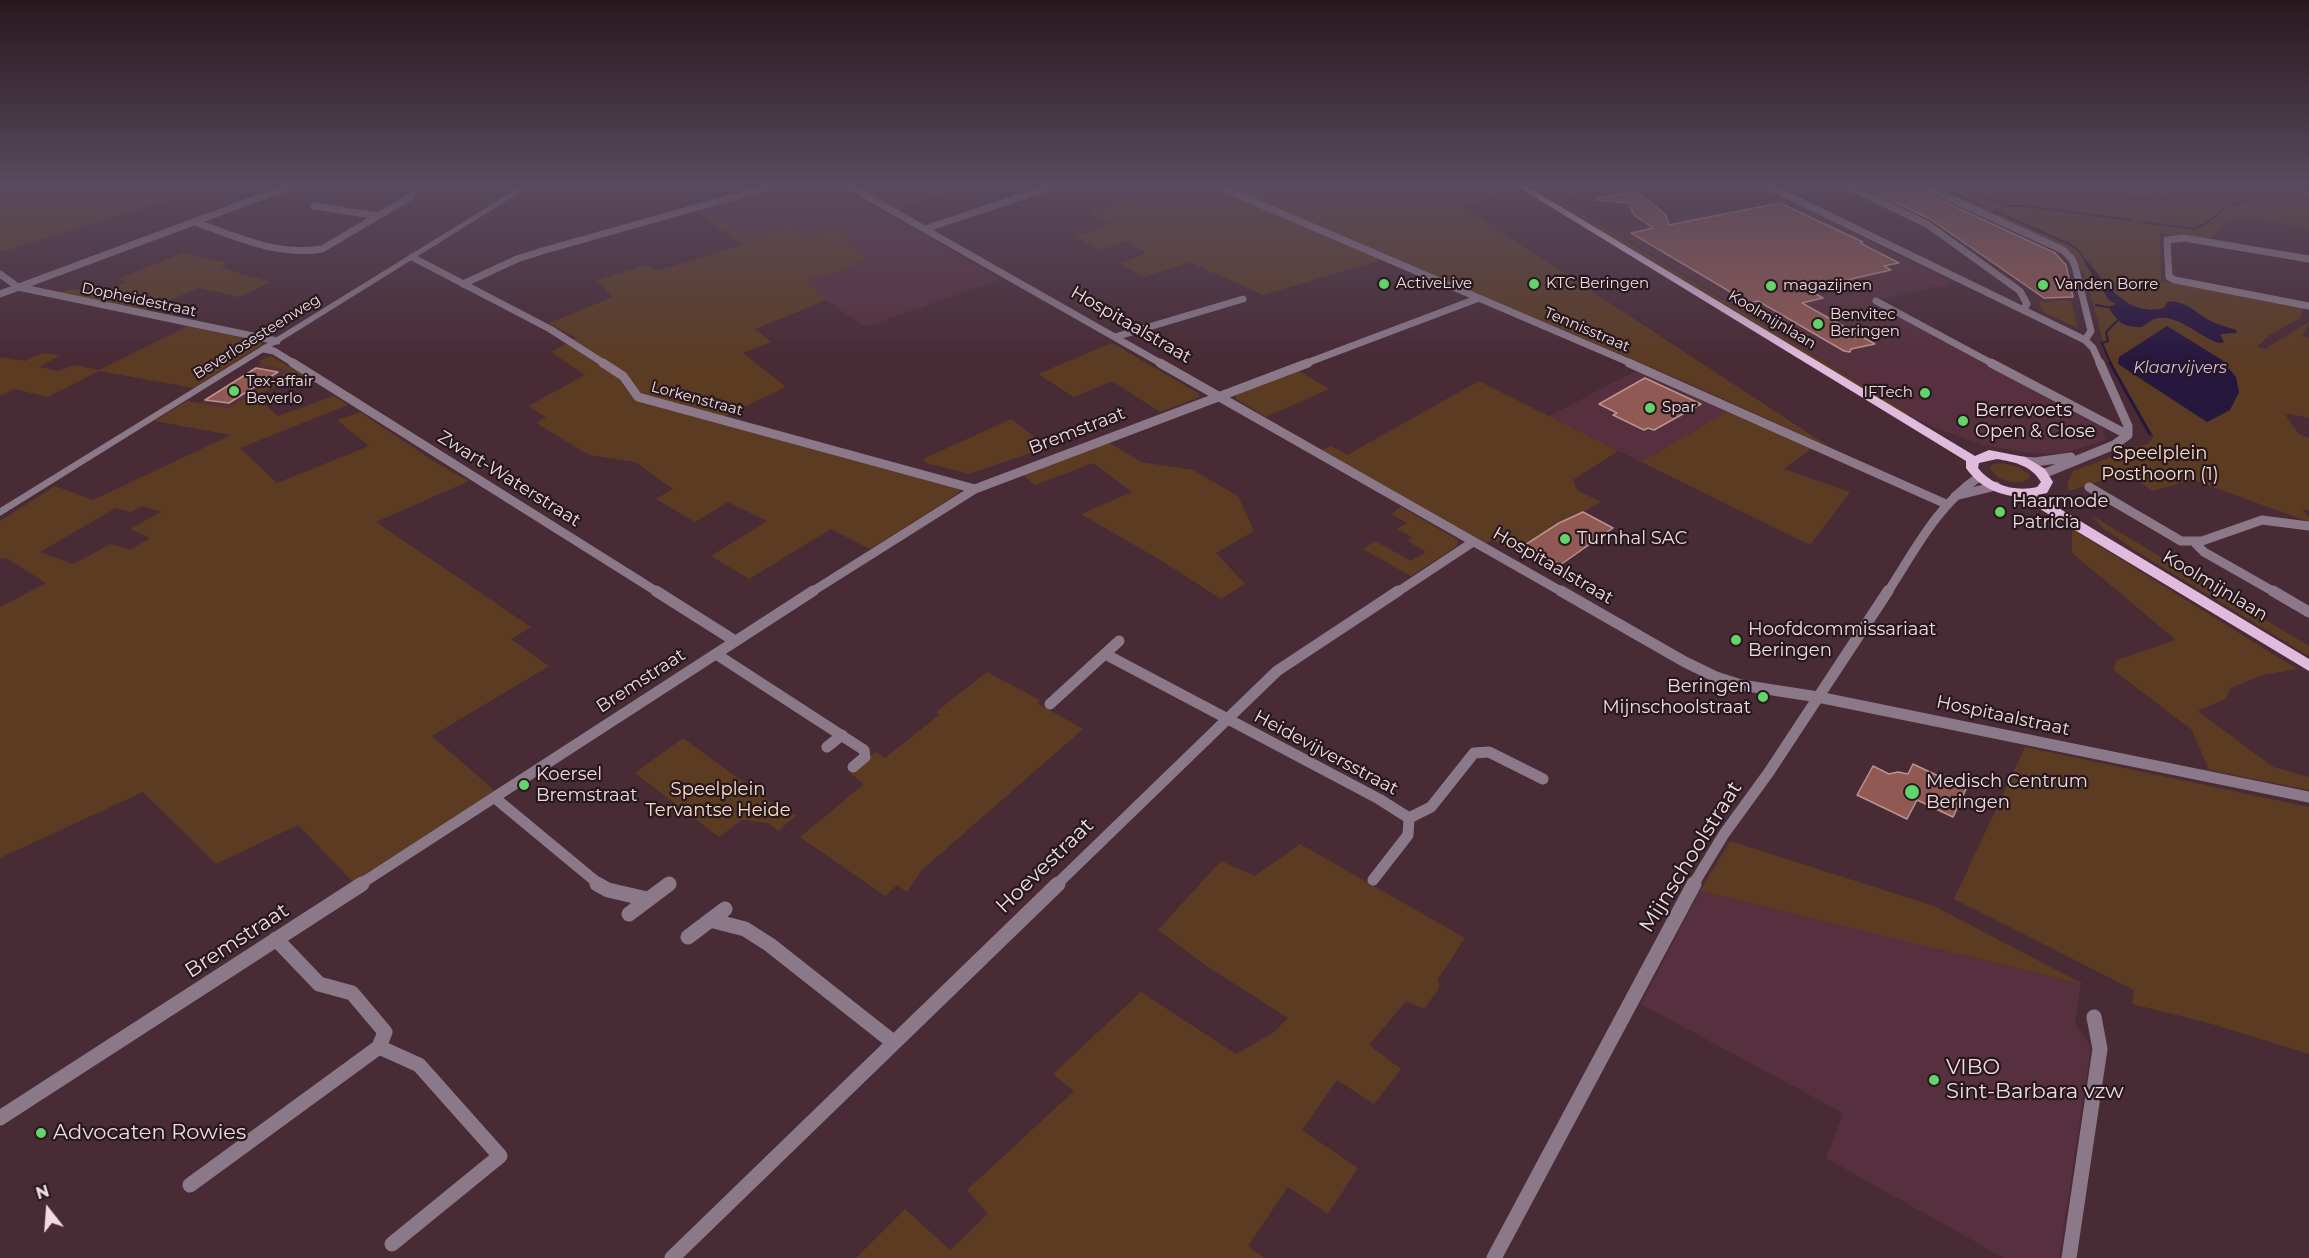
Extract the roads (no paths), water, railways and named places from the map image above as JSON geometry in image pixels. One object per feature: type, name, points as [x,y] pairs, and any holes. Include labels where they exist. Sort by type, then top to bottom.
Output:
[{"type":"main road","name":"Koolmijnlaan","points":[[1616,244],[1974,460],[1996,455]]},
{"type":"main road","name":"Koolmijnlaan","points":[[1916,426],[1977,452],[2022,461],[2043,474]]},
{"type":"main road","points":[[1974,460],[1972,468],[1979,477]]},
{"type":"main road","points":[[2042,490],[2047,482],[2043,474]]},
{"type":"main road","name":"Koolmijnlaan","points":[[1979,477],[1996,486],[2022,492],[2309,666]]},
{"type":"main road","name":"Koolmijnlaan","points":[[2022,492],[2042,490],[2100,538]]},
{"type":"street","points":[[0,294],[136,244]]},
{"type":"street","points":[[263,244],[292,252],[312,252],[331,244]]},
{"type":"street","name":"Beverlosesteenweg","points":[[0,513],[433,244]]},
{"type":"street","points":[[463,284],[533,254],[569,244]]},
{"type":"street","name":"Hospitaalstraat","points":[[951,244],[1473,542],[1716,677],[1741,685],[1818,697],[2309,797]]},
{"type":"street","name":"Tennisstraat","points":[[1352,244],[1951,500]]},
{"type":"street","points":[[1876,301],[2128,435],[2128,426],[2093,348],[2085,340],[1887,244]]},
{"type":"street","points":[[1955,244],[2016,287],[2027,304],[2023,310]]},
{"type":"street","points":[[2049,244],[2063,250],[2075,266],[2091,331],[2085,340]]},
{"type":"street","points":[[2167,244],[2169,277],[2175,280],[2309,306]]},
{"type":"street","points":[[2218,244],[2309,259]]},
{"type":"street","points":[[310,262],[312,252]]},
{"type":"street","name":"Lorkenstraat","points":[[412,257],[550,329],[614,370],[630,384],[633,393],[638,397],[975,489]]},
{"type":"street","name":"Dopheidestraat","points":[[0,274],[18,287],[277,341]]},
{"type":"street","name":"Bremstraat","points":[[0,1118],[735,641],[975,489],[1479,298]]},
{"type":"street","points":[[1115,337],[1243,299]]},
{"type":"street","name":"Zwart-Waterstraat","points":[[264,349],[274,351],[735,641]]},
{"type":"street","name":"Koolmijnlaan","points":[[2043,474],[2084,455],[2120,443],[2128,435]]},
{"type":"street","name":"Koolmijnlaan","points":[[2022,461],[2035,462],[2084,455]]},
{"type":"street","name":"Mijnschoolstraat","points":[[1494,1258],[1688,894],[1724,834],[1769,772],[1951,500],[1961,489],[1979,477]]},
{"type":"street","points":[[1951,500],[1996,486]]},
{"type":"street","points":[[2089,487],[2181,541],[2205,542],[2247,524],[2265,520],[2309,526]]},
{"type":"street","name":"Hoevestraat","points":[[672,1258],[1277,671],[1473,542]]},
{"type":"street","points":[[2195,543],[2204,552],[2309,612]]},
{"type":"street","points":[[1050,704],[1119,641]]},
{"type":"street","points":[[716,654],[864,750],[865,757],[853,767]]},
{"type":"street","points":[[1104,654],[1227,719]]},
{"type":"street","name":"Heidevijversstraat","points":[[1227,719],[1379,799],[1409,818]]},
{"type":"street","points":[[827,747],[842,735]]},
{"type":"street","name":"Heidevijversstraat","points":[[1409,818],[1431,807],[1474,753],[1489,752],[1543,779]]},
{"type":"street","points":[[495,798],[596,883],[608,890],[647,899]]},
{"type":"street","name":"Heidevijversstraat","points":[[1373,880],[1408,835],[1409,818]]},
{"type":"street","points":[[629,914],[669,884]]},
{"type":"street","points":[[688,937],[725,909]]},
{"type":"street","points":[[710,920],[745,929],[770,945],[893,1042]]},
{"type":"street","points":[[190,1185],[379,1047],[385,1032],[352,993],[319,984],[276,939]]},
{"type":"street","points":[[2069,1258],[2100,1048],[2094,1017]]},
{"type":"street","points":[[379,1047],[419,1065],[500,1156],[392,1244]]},
{"type":"water","points":[[2084,262],[2088,262],[2120,298],[2130,304],[2151,310],[2164,308],[2167,302],[2178,302],[2210,321],[2236,330],[2237,333],[2220,334],[2224,342],[2219,343],[2171,319],[2154,319],[2141,327],[2124,324],[2108,307],[2116,304],[2109,300]]},
{"type":"water","name":"Klaarvijvers","points":[[2167,326],[2222,360],[2236,377],[2239,392],[2230,410],[2207,422],[2118,364],[2119,357]]},
{"type":"waterway","points":[[2068,244],[2077,249],[2089,265]]},
{"type":"waterway","points":[[2096,305],[2108,307]]},
{"type":"waterway","points":[[2111,364],[2102,343],[2108,341],[2106,332],[2117,321]]},
{"type":"waterway","points":[[2110,363],[2150,434]]},
{"type":"place","name":"ActiveLive","points":[[1384,284]]},
{"type":"place","name":"KTC Beringen","points":[[1534,284]]},
{"type":"place","name":"Vanden Borre","points":[[2043,285]]},
{"type":"place","name":"magazijnen","points":[[1771,286]]},
{"type":"place","name":"Benvitec Beringen","points":[[1818,324]]},
{"type":"place","name":"Tex-affair Beverlo","points":[[234,391]]},
{"type":"place","name":"IFTech","points":[[1925,393]]},
{"type":"place","name":"Spar","points":[[1650,408]]},
{"type":"place","name":"Berrevoets Open & Close","points":[[1963,421]]},
{"type":"place","name":"Haarmode Patricia","points":[[2000,512]]},
{"type":"place","name":"Turnhal SAC","points":[[1565,539]]},
{"type":"place","name":"Hoofdcommissariaat Beringen","points":[[1736,640]]},
{"type":"place","name":"Beringen Mijnschoolstraat","points":[[1763,697]]},
{"type":"place","name":"Koersel Bremstraat","points":[[524,785]]},
{"type":"place","name":"Medisch Centrum Beringen","points":[[1912,792]]},
{"type":"place","name":"VIBO Sint-Barbara vzw","points":[[1934,1080]]},
{"type":"place","name":"Advocaten Rowies","points":[[41,1133]]},
{"type":"park label","name":"Speelplein Posthoorn (1)","points":[[2160,464]]},
{"type":"park label","name":"Speelplein Tervantse Heide","points":[[718,800]]}]
